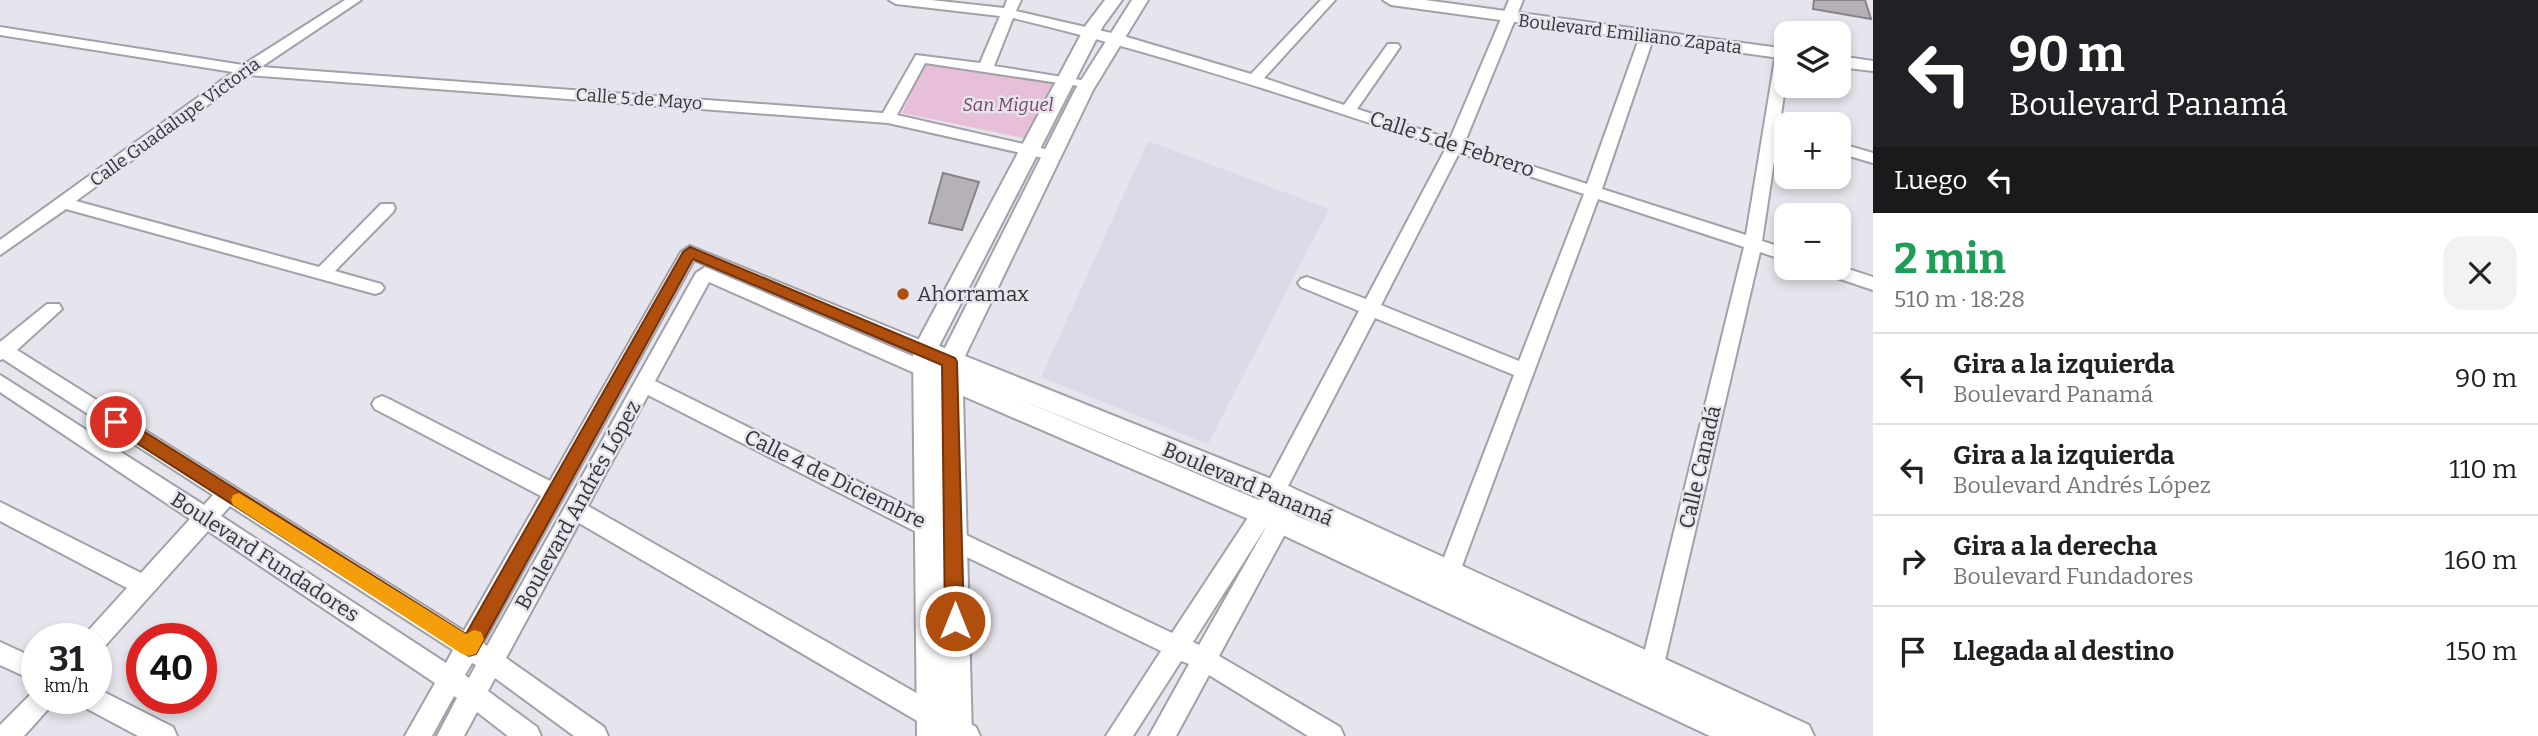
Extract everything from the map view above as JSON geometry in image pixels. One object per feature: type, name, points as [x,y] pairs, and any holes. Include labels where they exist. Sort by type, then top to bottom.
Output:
[{"type":"street","name":"Calle 5 de Febrero","points":[[896,0],[1011,6],[1348,110],[1774,251]]},
{"type":"street","points":[[949,731],[930,526],[938,366],[1040,153],[1104,35],[1114,0]]},
{"type":"street","points":[[1104,35],[1140,0]]},
{"type":"street","points":[[1254,80],[1328,0]]},
{"type":"street","name":"Boulevard Emiliano Zapata","points":[[1391,0],[1513,9],[1647,36],[1774,49]]},
{"type":"street","name":"Boulevard Emiliano Zapata","points":[[1447,0],[1774,48]]},
{"type":"street","name":"Calle Guadalupe Victoria","points":[[0,250],[246,70],[346,1]]},
{"type":"street","points":[[986,67],[1011,6]]},
{"type":"street","points":[[1162,736],[1205,660],[1369,307],[1455,146],[1513,9]]},
{"type":"street","name":"Calle 5 de Mayo","points":[[0,31],[246,70],[888,118],[1040,153]]},
{"type":"street","points":[[1445,583],[1593,191],[1647,36]]},
{"type":"street","points":[[1348,110],[1393,47]]},
{"type":"street","points":[[1851,51],[1873,54]]},
{"type":"street","points":[[888,118],[921,58],[1076,83]]},
{"type":"street","points":[[1851,63],[1873,66]]},
{"type":"street","name":"Calle Canadá","points":[[1650,679],[1753,244],[1776,98]]},
{"type":"street","points":[[1770,128],[1774,129]]},
{"type":"street","points":[[1851,152],[1873,158]]},
{"type":"street","points":[[62,204],[375,288]]},
{"type":"street","points":[[322,274],[387,208]]},
{"type":"street","points":[[690,252],[705,273]]},
{"type":"street","name":"Boulevard Panamá","points":[[690,252],[938,366]]},
{"type":"street","name":"Boulevard Andrés López","points":[[418,736],[452,680],[690,252]]},
{"type":"street","name":"Boulevard Panamá","points":[[705,273],[1278,506],[1650,679],[1781,732]]},
{"type":"street","name":"Boulevard Andrés López","points":[[450,736],[705,273]]},
{"type":"street","points":[[1851,277],[1873,284]]},
{"type":"street","points":[[1307,283],[1525,371]]},
{"type":"street","points":[[2,352],[54,309]]},
{"type":"street","name":"Boulevard Fundadores","points":[[2,352],[469,647],[595,736]]},
{"type":"street","points":[[938,366],[954,540],[949,731]]},
{"type":"street","name":"Boulevard Fundadores","points":[[0,382],[452,680],[528,736]]},
{"type":"street","name":"Calle 4 de Diciembre","points":[[644,384],[954,540],[1205,660]]},
{"type":"street","points":[[382,404],[555,493]]},
{"type":"street","points":[[110,623],[228,493]]},
{"type":"street","points":[[1119,736],[1278,506]]},
{"type":"street","points":[[0,510],[144,586]]},
{"type":"street","points":[[576,510],[949,731]]},
{"type":"street","points":[[0,653],[21,663]]},
{"type":"street","points":[[1205,660],[1331,736]]},
{"type":"street","name":"Boulevard Panamá","points":[[1650,679],[1745,736]]},
{"type":"street","points":[[112,709],[164,736]]},
{"type":"street","points":[[7,736],[27,714]]},
{"type":"shaded area","points":[[1148,141],[1329,209],[1208,444],[1041,377]]},
{"type":"green space","name":"San Miguel","points":[[925,63],[1058,83],[1028,139],[902,113]]},
{"type":"building","points":[[1814,0],[1865,0],[1871,19],[1813,9]]},
{"type":"building","name":"San Miguel","points":[[943,173],[979,182],[962,230],[929,223]]},
{"type":"slow traffic","points":[[239,500],[469,647],[474,639]]},
{"type":"place","name":"Ahorramax","points":[[903,294]]},
{"type":"route","points":[[116,422],[469,647],[690,252],[950,362],[955,621]]}]
